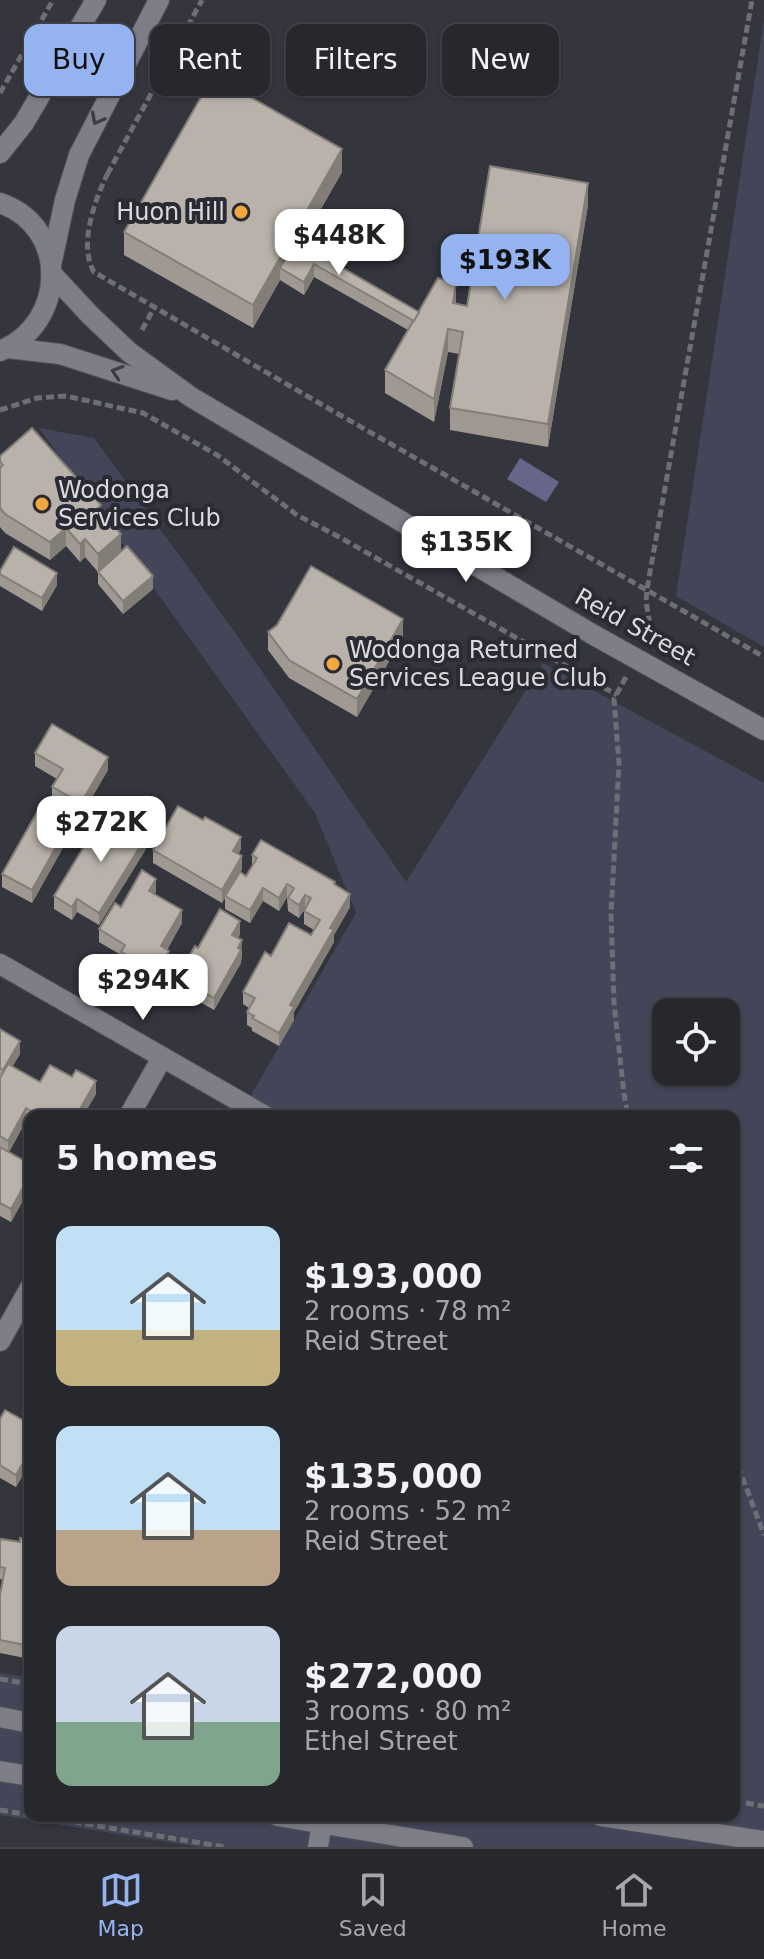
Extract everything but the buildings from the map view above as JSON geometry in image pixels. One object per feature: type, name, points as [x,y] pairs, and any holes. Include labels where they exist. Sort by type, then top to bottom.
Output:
[{"type":"street","points":[[0,153],[24,123],[96,0]]},
{"type":"street","points":[[4,350],[27,335],[41,317],[49,296],[51,269],[65,200],[79,155],[157,1]]},
{"type":"street","name":"Reid Street","points":[[0,203],[29,222],[46,246],[51,269],[90,315],[129,352],[191,397],[592,634],[764,730]]},
{"type":"street","name":"Reid Street","points":[[4,350],[60,354],[191,397]]},
{"type":"street","points":[[0,964],[254,1110]]},
{"type":"street","points":[[132,1110],[162,1058]]},
{"type":"street","points":[[0,1341],[24,1299]]},
{"type":"street","points":[[0,1717],[24,1722]]},
{"type":"street","points":[[0,1771],[24,1775]]},
{"type":"street","points":[[318,1847],[322,1822]]},
{"type":"street","points":[[332,1822],[463,1847]]},
{"type":"street","points":[[640,1822],[764,1841]]},
{"type":"path","points":[[0,93],[53,0]]},
{"type":"path","points":[[654,561],[752,0]]},
{"type":"path","points":[[108,173],[97,195],[89,225],[88,262],[94,272],[764,657]]},
{"type":"path","points":[[0,410],[37,398],[66,396],[143,413],[217,455],[297,515],[617,695]]},
{"type":"path","points":[[617,803],[611,914],[614,1004],[627,1110]]},
{"type":"path","points":[[740,1471],[764,1535]]},
{"type":"path","points":[[0,1679],[24,1683]]},
{"type":"path","points":[[740,1802],[764,1806]]},
{"type":"path","points":[[0,1810],[24,1814]]},
{"type":"path","points":[[74,1822],[225,1847]]},
{"type":"shaded area","points":[[764,20],[764,647],[676,596]]},
{"type":"shaded area","points":[[39,428],[94,438],[237,635],[406,882],[543,663],[764,783],[764,1847],[198,1847],[43,1822],[740,1822],[740,1110],[242,1110],[356,913],[315,813]]},
{"type":"shaded area","points":[[0,1673],[24,1677],[24,1819],[0,1815]]},
{"type":"water","points":[[520,458],[559,482],[546,502],[507,479]]},
{"type":"place","name":"Huon Hill","points":[[241,212]]},
{"type":"place","name":"Wodonga Services Club","points":[[42,504]]},
{"type":"place","name":"Wodonga Returned Services League Club","points":[[333,664]]}]
